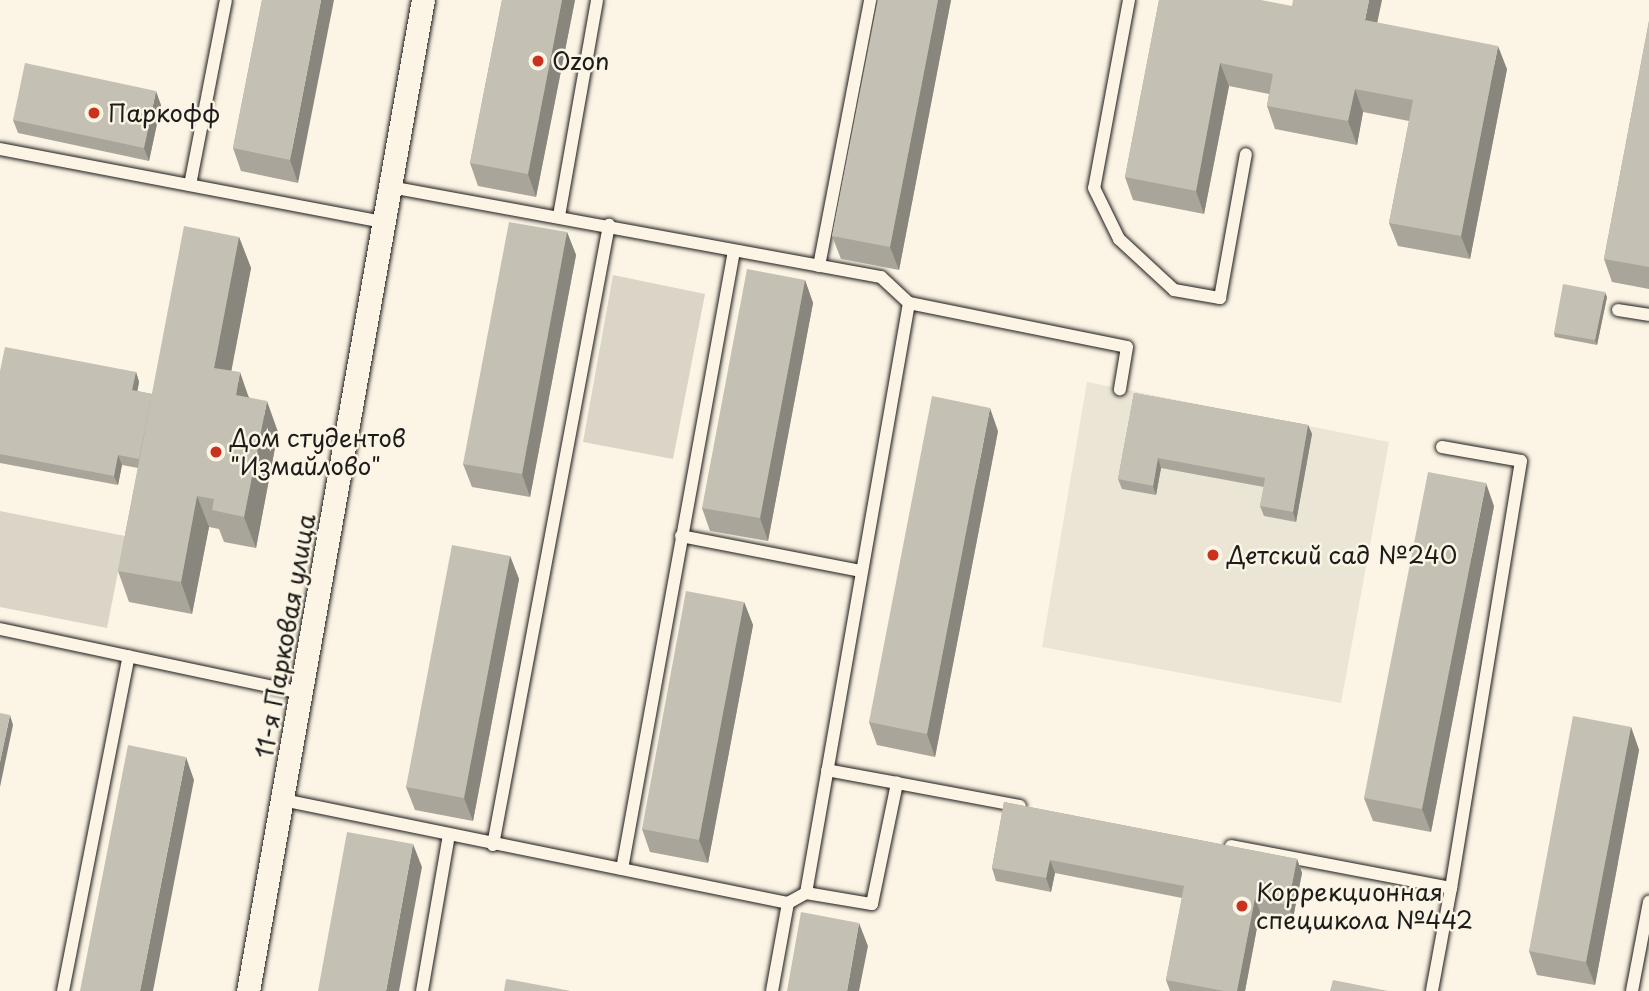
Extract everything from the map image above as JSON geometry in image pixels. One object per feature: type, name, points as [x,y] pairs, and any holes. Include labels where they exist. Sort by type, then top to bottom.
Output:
[{"type":"street","name":"11-я Парковая улица","points":[[248,991],[423,0]]},
{"type":"lane","points":[[190,185],[226,0]]},
{"type":"lane","points":[[559,216],[597,0]]},
{"type":"lane","points":[[819,266],[870,0]]},
{"type":"lane","points":[[1129,0],[1094,188],[1119,239],[1174,290],[1220,298],[1246,154]]},
{"type":"lane","points":[[0,149],[384,222]]},
{"type":"lane","points":[[390,187],[881,277],[909,303],[1127,347],[1120,389]]},
{"type":"lane","points":[[493,845],[609,226]]},
{"type":"lane","points":[[622,869],[734,251]]},
{"type":"lane","points":[[806,893],[909,303]]},
{"type":"lane","points":[[1618,310],[1649,315]]},
{"type":"lane","points":[[1432,991],[1521,461],[1442,447]]},
{"type":"lane","points":[[681,536],[861,572]]},
{"type":"lane","points":[[0,629],[302,692]]},
{"type":"lane","points":[[63,991],[129,656]]},
{"type":"lane","points":[[827,770],[1032,808]]},
{"type":"lane","points":[[283,800],[493,845],[788,903],[806,893],[872,904],[897,783]]},
{"type":"lane","points":[[422,991],[449,835]]},
{"type":"lane","points":[[1221,845],[1451,888]]},
{"type":"lane","points":[[1632,991],[1649,902]]},
{"type":"lane","points":[[772,991],[788,903]]},
{"type":"shaded area","points":[[613,275],[705,294],[673,459],[583,442]]},
{"type":"shaded area","name":"Детский сад №240","points":[[1087,382],[1389,442],[1341,703],[1042,647]]},
{"type":"shaded area","points":[[0,511],[125,536],[107,628],[0,607]]},
{"type":"building","points":[[262,0],[321,0],[290,160],[233,148]]},
{"type":"building","points":[[502,0],[562,0],[528,174],[470,163]]},
{"type":"building","points":[[878,0],[938,0],[890,247],[832,236]]},
{"type":"building","points":[[1159,0],[1261,0],[1292,6],[1293,0],[1369,0],[1365,20],[1498,46],[1461,236],[1389,223],[1413,100],[1355,89],[1348,121],[1267,106],[1273,74],[1220,63],[1196,191],[1125,177]]},
{"type":"building","points":[[1649,21],[1649,267],[1604,259]]},
{"type":"building","points":[[25,63],[156,91],[144,148],[13,120]]},
{"type":"building","points":[[509,222],[567,232],[522,474],[463,464]]},
{"type":"building","name":"Дом студентов \"Измайлово\"","points":[[184,226],[239,237],[214,368],[240,372],[236,395],[267,401],[244,517],[212,510],[214,499],[197,496],[181,582],[118,571]]},
{"type":"building","points":[[747,269],[805,280],[760,518],[702,508]]},
{"type":"building","points":[[1563,284],[1605,292],[1595,340],[1554,333]]},
{"type":"building","points":[[5,347],[136,372],[132,390],[152,394],[139,459],[118,455],[114,476],[0,454],[0,371]]},
{"type":"building","points":[[1134,393],[1308,425],[1293,512],[1260,506],[1265,478],[1158,458],[1153,486],[1118,479]]},
{"type":"building","points":[[932,396],[990,408],[927,734],[869,722]]},
{"type":"building","points":[[1428,472],[1486,483],[1422,809],[1364,798]]},
{"type":"building","points":[[452,545],[510,556],[464,798],[406,787]]},
{"type":"building","points":[[686,591],[744,602],[699,840],[642,829]]},
{"type":"building","points":[[0,713],[10,715],[0,762]]},
{"type":"building","points":[[1573,716],[1631,727],[1586,962],[1529,951]]},
{"type":"building","points":[[128,745],[186,757],[140,991],[80,991]]},
{"type":"building","name":"Коррекционная спецшкола №442","points":[[1004,802],[1297,859],[1288,905],[1255,898],[1237,991],[1166,980],[1184,886],[1050,860],[1046,878],[992,868]]},
{"type":"building","points":[[347,832],[413,844],[386,991],[318,991]]},
{"type":"building","points":[[801,912],[859,923],[847,991],[787,991]]},
{"type":"building","points":[[506,979],[571,991],[504,991]]},
{"type":"building","points":[[1333,980],[1388,991],[1330,991]]},
{"type":"place","name":"Ozon","points":[[538,61]]},
{"type":"place","name":"Паркофф","points":[[94,113]]},
{"type":"place","name":"Дом студентов \"Измайлово\"","points":[[216,452]]},
{"type":"place","name":"Детский сад №240","points":[[1213,555]]},
{"type":"place","name":"Коррекционная спецшкола №442","points":[[1242,906]]}]
